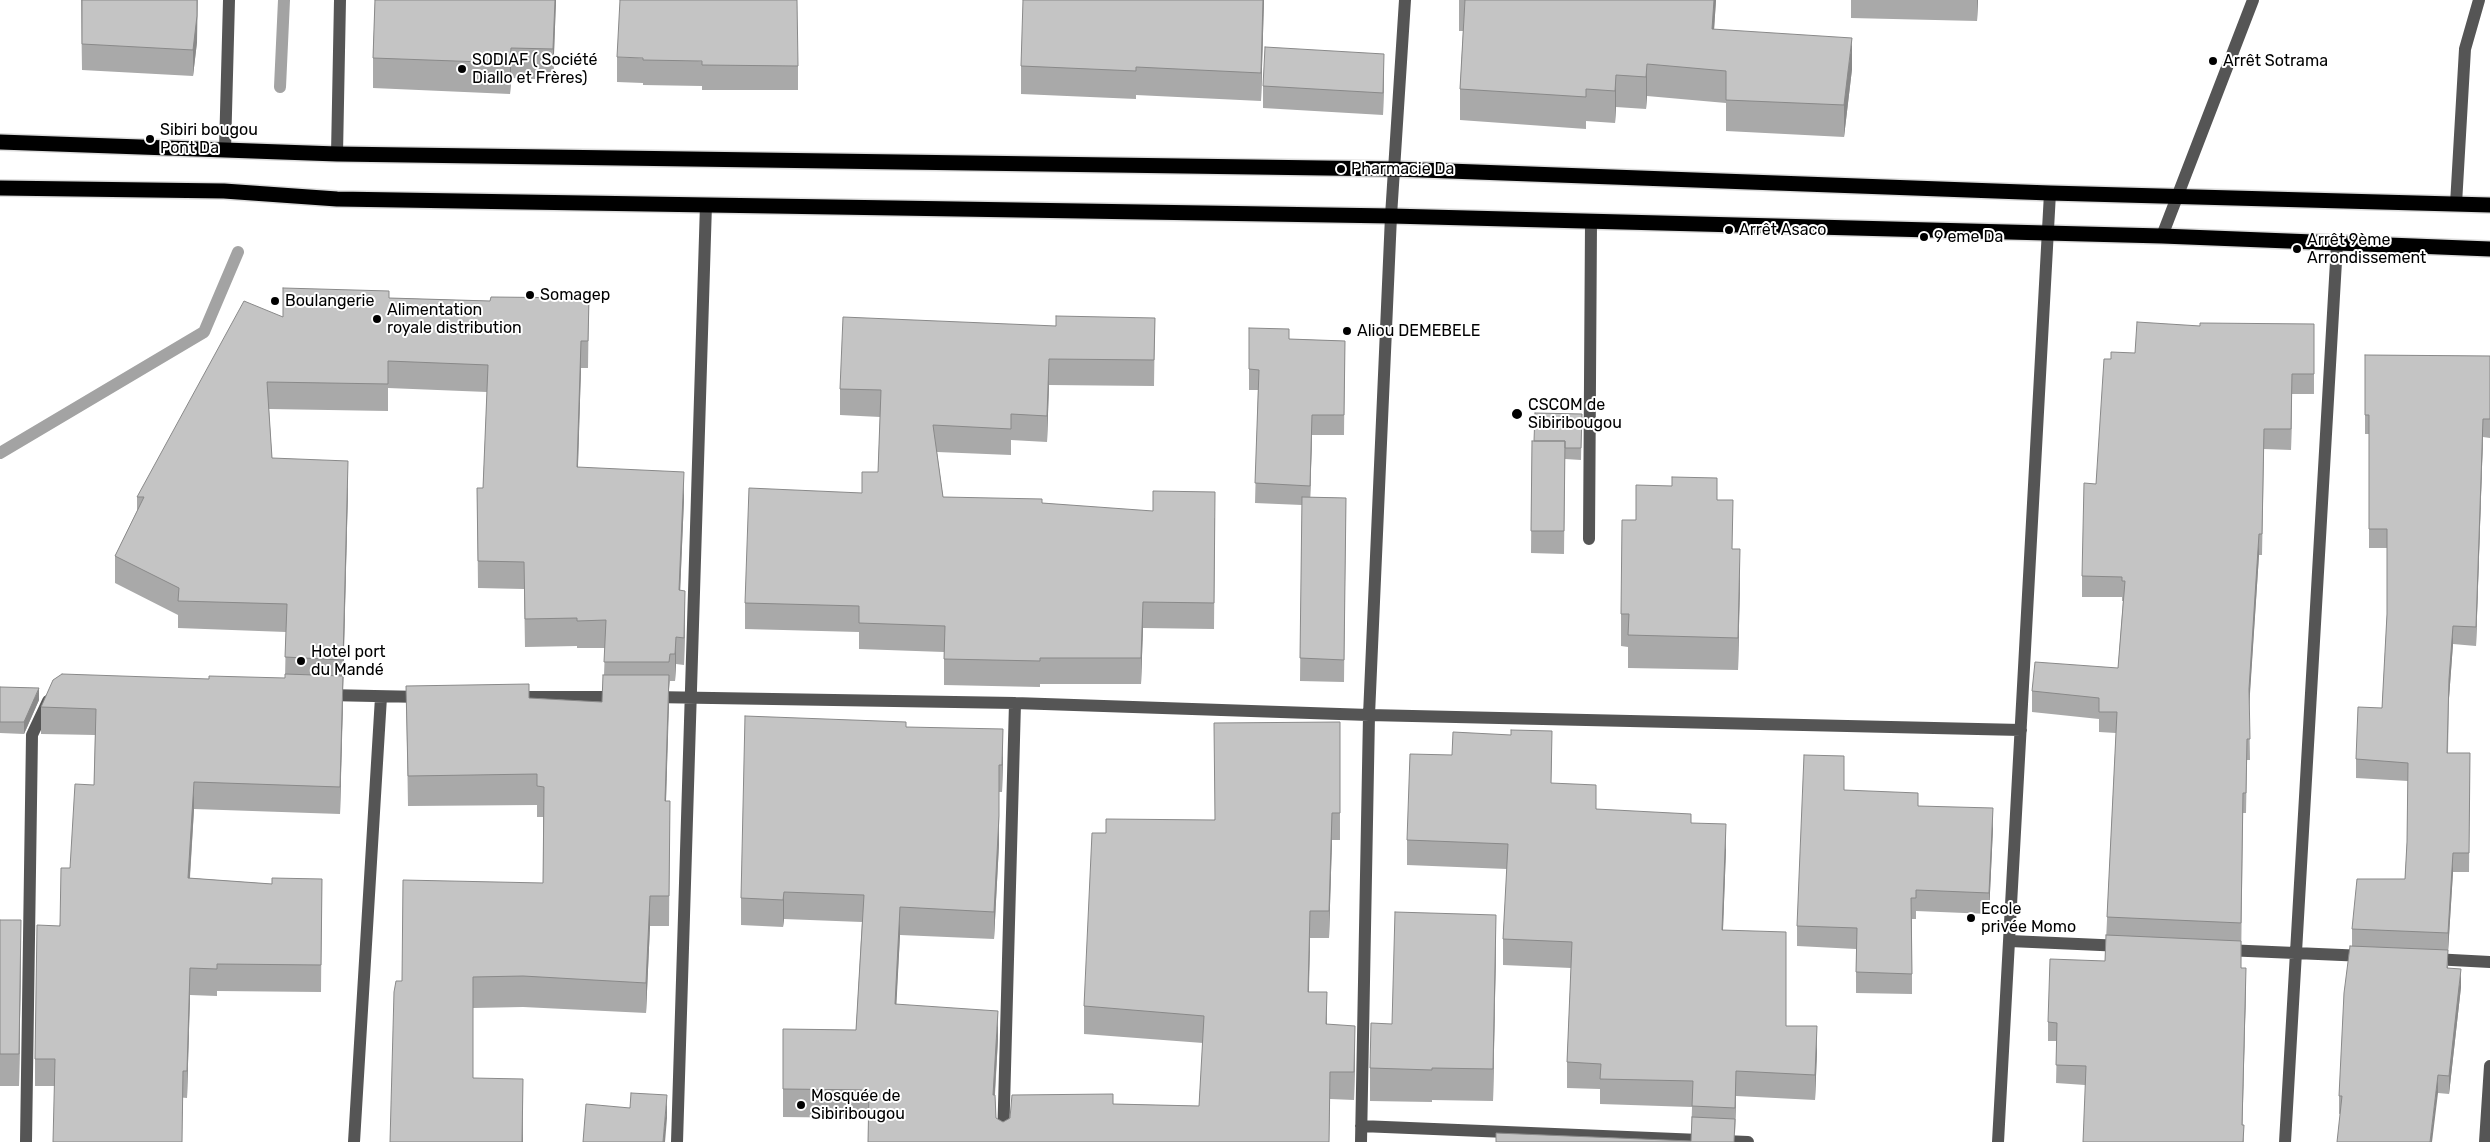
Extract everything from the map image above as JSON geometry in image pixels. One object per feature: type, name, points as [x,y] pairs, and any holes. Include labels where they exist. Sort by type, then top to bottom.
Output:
[{"type":"highway","points":[[0,142],[337,154],[1394,169],[2490,205]]},
{"type":"highway","points":[[0,188],[224,191],[337,199],[1391,216],[2162,236],[2490,249]]},
{"type":"street","points":[[225,150],[228,0]]},
{"type":"street","points":[[337,154],[340,0]]},
{"type":"street","points":[[1361,1142],[1369,715],[1391,216],[1405,0]]},
{"type":"street","points":[[2162,236],[2253,0]]},
{"type":"street","points":[[2456,204],[2465,49],[2479,0]]},
{"type":"street","points":[[1998,1142],[2050,192]]},
{"type":"street","points":[[677,1142],[706,204]]},
{"type":"street","points":[[1589,539],[1591,222]]},
{"type":"street","points":[[2285,1142],[2337,244]]},
{"type":"street","points":[[26,1142],[32,735],[47,701],[60,692]]},
{"type":"street","points":[[311,694],[439,697]]},
{"type":"street","points":[[354,1142],[381,697]]},
{"type":"street","points":[[498,697],[692,697],[1015,703],[1369,715],[2021,730]]},
{"type":"street","points":[[1003,1142],[1015,703]]},
{"type":"street","points":[[2010,941],[2138,946]]},
{"type":"street","points":[[2217,950],[2373,956]]},
{"type":"street","points":[[2422,959],[2490,962]]},
{"type":"street","points":[[2485,1142],[2490,1066]]},
{"type":"street","points":[[1361,1126],[1748,1142]]},
{"type":"building","points":[[82,0],[197,0],[193,50],[82,44]]},
{"type":"building","points":[[375,0],[555,0],[553,49],[511,48],[510,63],[373,58]]},
{"type":"building","points":[[620,0],[797,0],[798,66],[702,65],[702,61],[643,60],[643,58],[617,57]]},
{"type":"building","points":[[1023,0],[1263,0],[1261,73],[1136,67],[1136,71],[1021,66]]},
{"type":"building","points":[[1465,0],[1714,0],[1712,29],[1852,38],[1844,105],[1726,100],[1726,71],[1647,64],[1646,77],[1616,75],[1615,91],[1586,89],[1586,97],[1460,89]]},
{"type":"building","points":[[1265,47],[1384,54],[1383,93],[1263,86]]},
{"type":"building","points":[[283,288],[389,291],[389,298],[490,301],[491,297],[589,298],[588,341],[581,341],[577,467],[684,472],[679,590],[685,591],[684,638],[676,637],[675,654],[670,654],[669,662],[604,662],[606,620],[577,621],[577,618],[525,619],[524,562],[478,561],[477,488],[483,488],[488,365],[388,361],[388,384],[267,382],[272,458],[348,461],[343,660],[285,657],[287,604],[178,601],[179,588],[115,556],[144,497],[137,497],[244,301],[283,317]]},
{"type":"building","points":[[1056,316],[1155,318],[1154,360],[1049,359],[1047,416],[1011,414],[1011,429],[933,425],[943,497],[1042,499],[1042,503],[1153,511],[1153,491],[1215,492],[1214,603],[1143,602],[1141,658],[1040,658],[1040,661],[944,659],[945,626],[859,623],[859,606],[745,603],[749,488],[862,493],[862,472],[878,472],[881,390],[840,389],[843,317],[1056,326]]},
{"type":"building","points":[[2137,322],[2200,326],[2200,323],[2314,324],[2314,374],[2292,374],[2291,429],[2264,429],[2262,534],[2259,534],[2249,689],[2250,739],[2247,739],[2246,793],[2243,793],[2241,923],[2107,917],[2117,712],[2099,712],[2099,698],[2032,691],[2035,662],[2118,668],[2125,581],[2122,581],[2122,577],[2082,576],[2084,483],[2096,484],[2104,359],[2111,359],[2111,352],[2135,353]]},
{"type":"building","points":[[1249,328],[1289,329],[1289,339],[1345,341],[1344,415],[1312,415],[1310,486],[1255,483],[1259,370],[1249,369]]},
{"type":"building","points":[[2365,355],[2490,356],[2490,419],[2483,419],[2476,627],[2453,626],[2449,679],[2447,753],[2470,753],[2469,853],[2453,853],[2448,933],[2352,929],[2357,879],[2405,879],[2407,842],[2408,763],[2356,759],[2358,707],[2382,708],[2387,614],[2387,529],[2369,529],[2369,415],[2365,415]]},
{"type":"building","points":[[1535,413],[1582,414],[1581,448],[1565,448],[1565,441],[1534,441]]},
{"type":"building","points":[[1532,441],[1565,441],[1564,531],[1531,531]]},
{"type":"building","points":[[1672,477],[1717,478],[1717,500],[1733,500],[1732,549],[1740,549],[1738,638],[1628,635],[1629,614],[1621,614],[1622,520],[1636,520],[1636,485],[1672,486]]},
{"type":"building","points":[[1302,497],[1346,498],[1344,660],[1300,658]]},
{"type":"building","points":[[62,674],[209,679],[209,676],[285,678],[285,674],[343,676],[340,787],[194,782],[188,878],[272,884],[272,878],[322,879],[321,965],[217,964],[217,969],[190,968],[187,1071],[183,1071],[182,1142],[53,1142],[55,1059],[35,1059],[37,925],[60,926],[61,868],[70,868],[75,784],[94,785],[96,709],[41,707],[53,680]]},
{"type":"building","points":[[603,675],[669,675],[665,801],[670,801],[669,896],[650,896],[646,983],[523,976],[473,977],[473,1078],[523,1079],[522,1142],[390,1142],[394,992],[396,981],[402,981],[403,880],[543,883],[544,787],[537,786],[537,774],[408,776],[406,686],[529,684],[529,698],[602,702]]},
{"type":"building","points":[[0,687],[39,688],[24,722],[0,722]]},
{"type":"building","points":[[745,716],[906,722],[906,727],[1003,729],[1002,765],[999,765],[999,816],[994,912],[900,907],[895,1004],[998,1011],[993,1095],[995,1095],[996,1118],[1003,1122],[1010,1118],[1012,1095],[1113,1094],[1113,1104],[1199,1106],[1204,1016],[1084,1006],[1092,833],[1106,833],[1106,819],[1215,820],[1214,723],[1340,722],[1340,813],[1332,813],[1329,911],[1310,911],[1308,992],[1327,992],[1326,1024],[1355,1026],[1354,1072],[1330,1072],[1329,1142],[868,1142],[869,1090],[783,1089],[783,1029],[856,1030],[864,895],[784,892],[783,900],[741,898]]},
{"type":"building","points":[[1511,730],[1552,731],[1551,783],[1596,785],[1596,809],[1691,814],[1691,823],[1726,824],[1722,930],[1786,932],[1786,1026],[1817,1026],[1815,1075],[1736,1071],[1735,1108],[1692,1106],[1693,1081],[1600,1079],[1601,1064],[1567,1062],[1572,942],[1503,939],[1508,844],[1407,840],[1410,754],[1452,755],[1453,732],[1511,735]]},
{"type":"building","points":[[1804,755],[1844,756],[1844,790],[1918,793],[1918,806],[1993,808],[1989,893],[1916,890],[1916,898],[1911,898],[1912,974],[1856,972],[1857,928],[1797,926]]},
{"type":"building","points":[[1395,912],[1496,915],[1493,1069],[1370,1068],[1371,1023],[1392,1024]]},
{"type":"building","points":[[0,920],[21,920],[19,1054],[0,1054]]},
{"type":"building","points":[[2106,935],[2241,941],[2241,968],[2246,968],[2243,1142],[2083,1142],[2086,1066],[2056,1065],[2057,1023],[2048,1022],[2050,959],[2105,961]]},
{"type":"building","points":[[2350,946],[2448,950],[2447,968],[2461,969],[2449,1076],[2438,1075],[2430,1142],[2337,1142],[2342,1096],[2339,1096],[2344,993]]},
{"type":"building","points":[[631,1093],[667,1095],[663,1142],[583,1142],[586,1104],[630,1108]]},
{"type":"building","points":[[1692,1117],[1735,1119],[1734,1142],[1496,1142],[1496,1133],[1691,1141]]},
{"type":"waterway","points":[[280,87],[284,0]]},
{"type":"waterway","points":[[0,453],[204,332],[238,252]]},
{"type":"place","name":"Arrêt Sotrama","points":[[2213,61]]},
{"type":"place","name":"SODIAF ( Société Diallo et Frères)","points":[[462,69]]},
{"type":"place","name":"Sibiri bougou Pont Da","points":[[150,139]]},
{"type":"place","name":"Pharmacie Da","points":[[1341,169]]},
{"type":"place","name":"Arrêt Asaco","points":[[1729,230]]},
{"type":"place","name":"9 eme Da","points":[[1924,237]]},
{"type":"place","name":"Arrêt 9ème Arrondissement","points":[[2297,249]]},
{"type":"place","name":"Somagep","points":[[530,295]]},
{"type":"place","name":"Boulangerie","points":[[275,301]]},
{"type":"place","name":"Alimentation royale distribution","points":[[377,319]]},
{"type":"place","name":"Aliou DEMEBELE","points":[[1347,331]]},
{"type":"place","name":"CSCOM de Sibiribougou","points":[[1517,414]]},
{"type":"place","name":"Hotel port du Mandé","points":[[301,661]]},
{"type":"place","name":"Ecole privée Momo","points":[[1971,918]]},
{"type":"place","name":"Mosquée de Sibiribougou","points":[[801,1105]]}]
